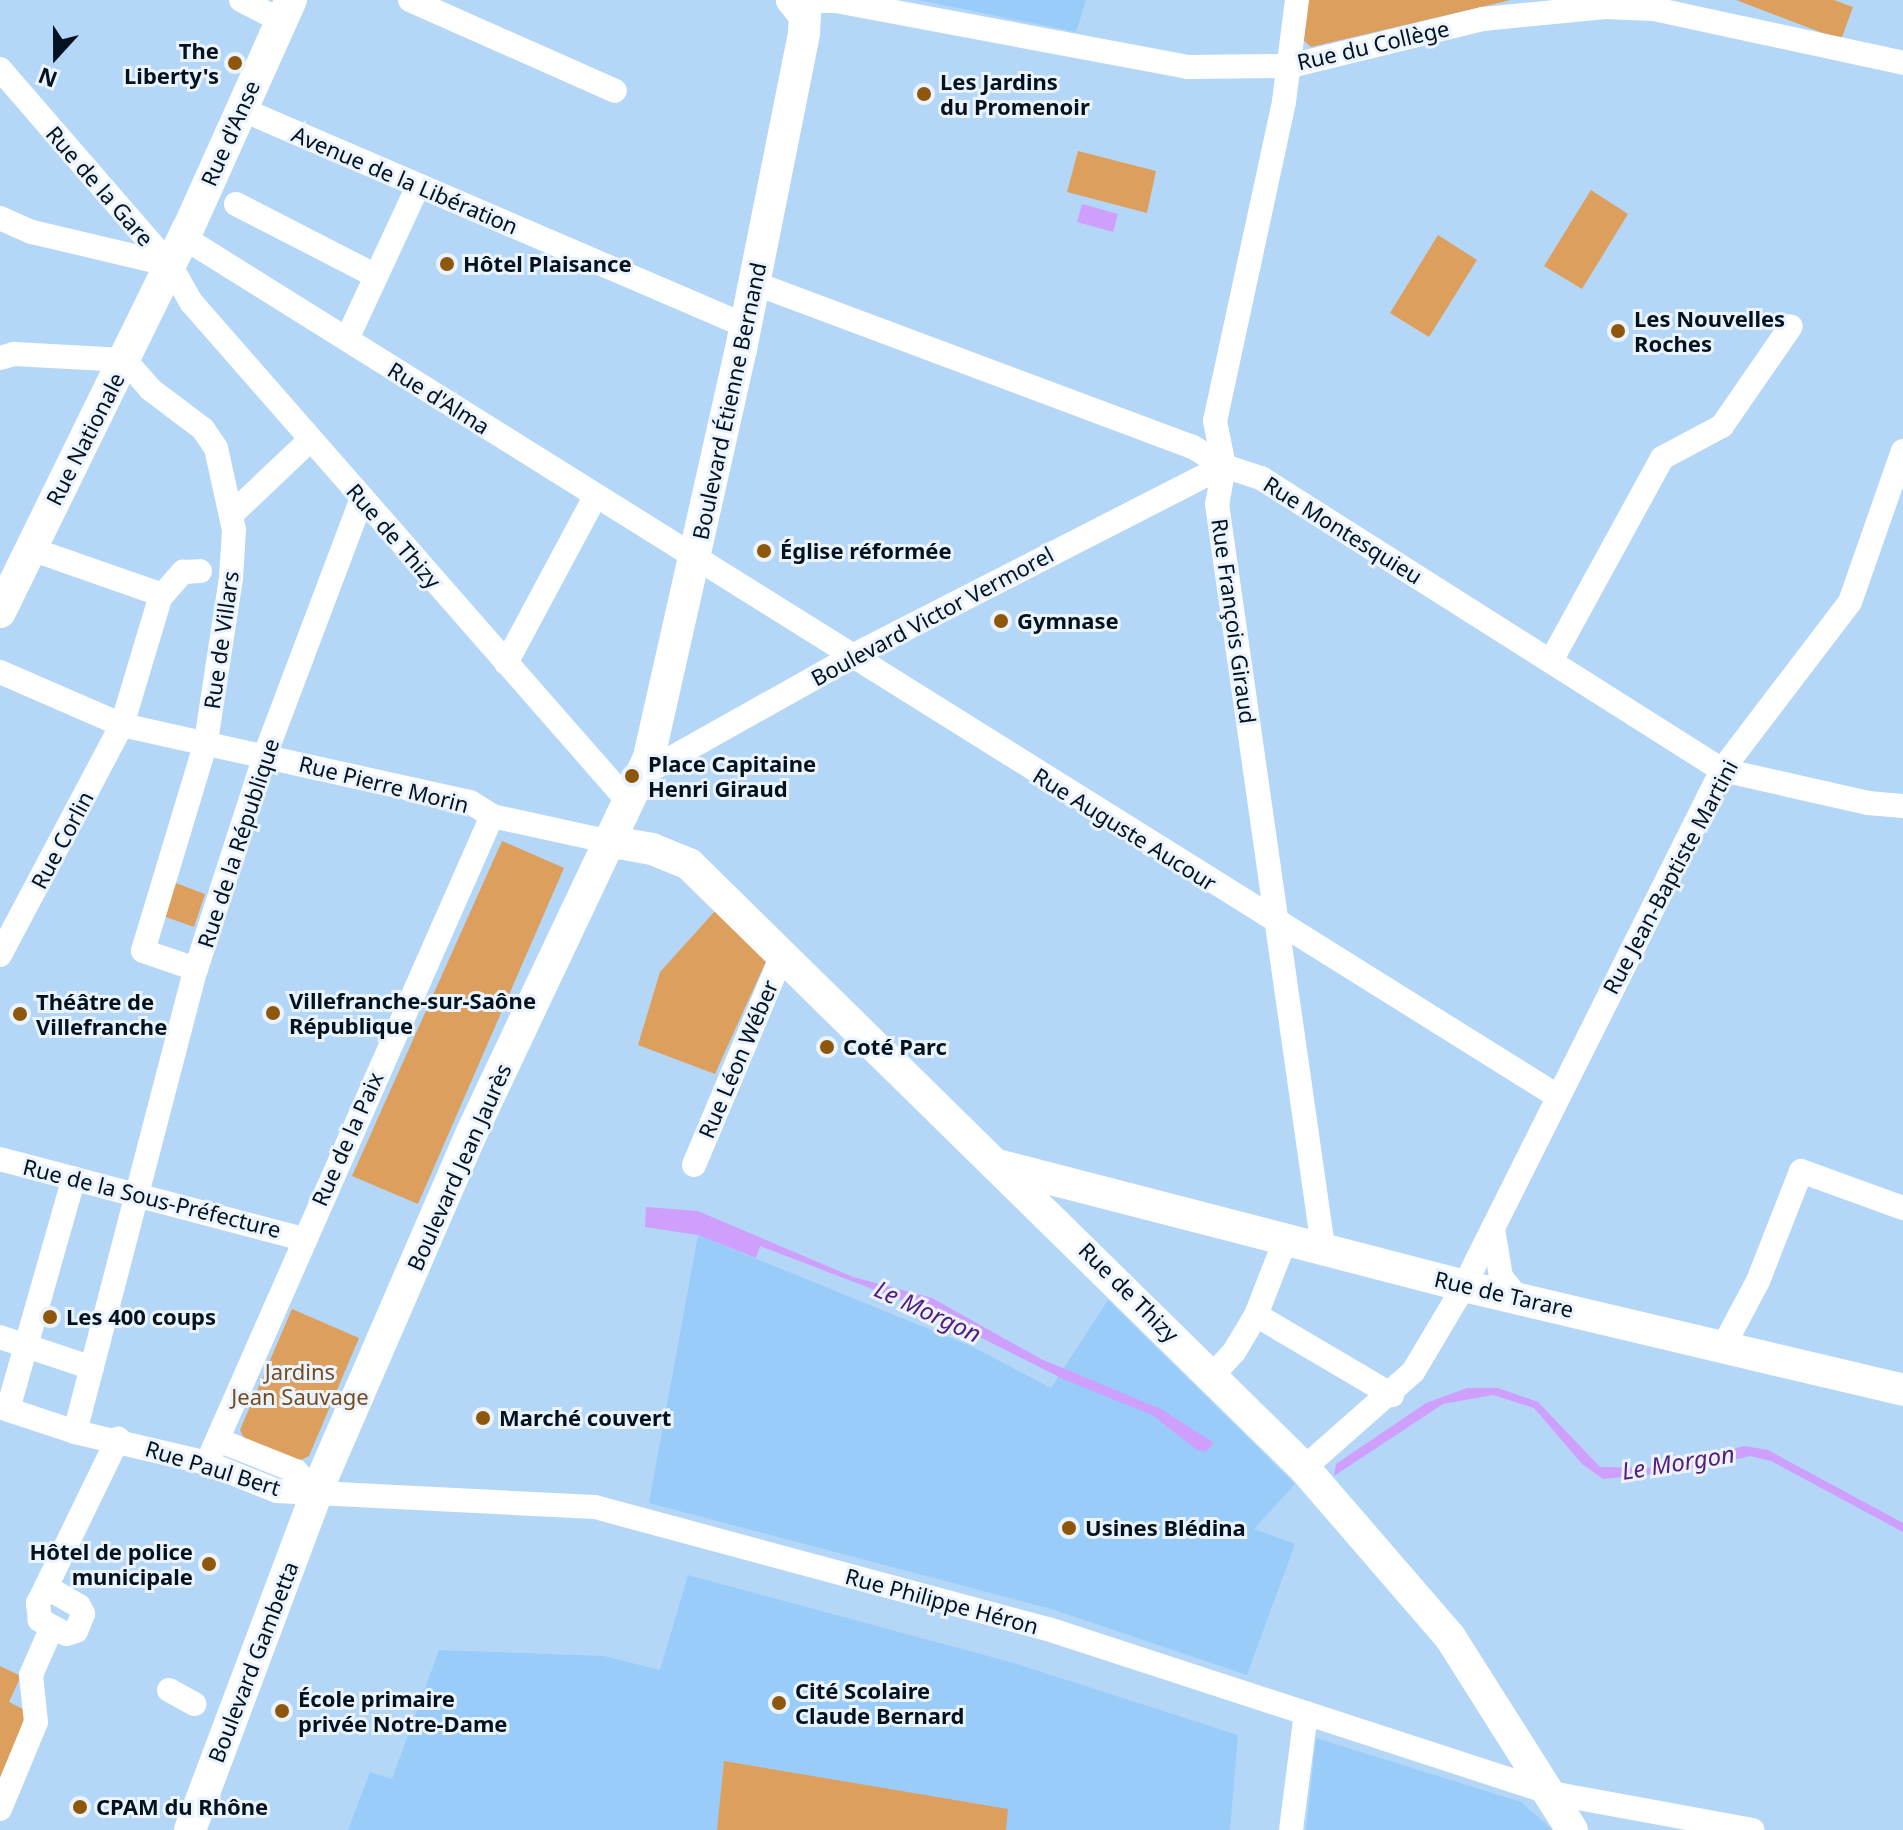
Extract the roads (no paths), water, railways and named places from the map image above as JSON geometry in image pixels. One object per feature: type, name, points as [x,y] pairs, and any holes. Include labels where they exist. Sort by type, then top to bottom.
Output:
[{"type":"main road","name":"Boulevard Étienne Bernand","points":[[635,787],[694,560],[746,326],[804,33],[805,16],[793,0]]},
{"type":"main road","name":"Rue d'Anse","points":[[176,251],[286,10]]},
{"type":"main road","name":"Rue Nationale","points":[[0,612],[176,251]]},
{"type":"main road","points":[[607,841],[635,787]]},
{"type":"main road","name":"Rue de Thizy","points":[[607,841],[652,849],[689,864],[1001,1166],[1304,1468],[1450,1637],[1572,1830]]},
{"type":"main road","name":"Boulevard Jean Jaurès","points":[[316,1495],[472,1132],[607,841]]},
{"type":"main road","name":"Rue de Tarare","points":[[1001,1166],[1464,1286],[1724,1345],[1903,1390]]},
{"type":"main road","points":[[1071,1235],[1071,1212],[1082,1198],[1105,1194]]},
{"type":"main road","name":"Boulevard Gambetta","points":[[190,1830],[211,1714],[316,1495]]},
{"type":"street","points":[[241,0],[286,10]]},
{"type":"street","points":[[410,0],[615,91]]},
{"type":"street","name":"Rue du Collège","points":[[793,0],[836,1],[1187,67],[1290,66],[1483,19],[1605,7],[1654,9],[1903,63]]},
{"type":"street","name":"Rue François Giraud","points":[[1297,0],[1290,66],[1219,389],[1216,441],[1224,466],[1217,504],[1323,1247]]},
{"type":"street","name":"Rue de la Gare","points":[[0,69],[176,251]]},
{"type":"street","name":"Avenue de la Libération","points":[[241,109],[746,326]]},
{"type":"street","points":[[347,339],[418,186]]},
{"type":"street","points":[[236,204],[376,276]]},
{"type":"street","points":[[0,218],[32,232],[176,251]]},
{"type":"street","name":"Rue d'Alma","points":[[176,251],[347,339],[694,560]]},
{"type":"street","name":"Rue de Thizy","points":[[176,251],[191,302],[506,663],[635,787]]},
{"type":"street","name":"Rue Montesquieu","points":[[754,283],[1191,446],[1224,466],[1261,478],[1722,770],[1868,803],[1903,806]]},
{"type":"street","points":[[1551,661],[1662,458],[1722,426],[1791,326]]},
{"type":"street","points":[[0,358],[14,354],[125,360]]},
{"type":"street","name":"Rue de Villars","points":[[125,360],[150,389],[203,429],[216,448],[232,514],[231,578],[206,742],[143,951],[196,969]]},
{"type":"street","points":[[232,514],[310,440]]},
{"type":"street","name":"Rue Jean-Baptiste Martini","points":[[1304,1468],[1392,1395],[1413,1372],[1464,1286],[1722,770],[1850,602],[1903,451]]},
{"type":"street","name":"Boulevard Victor Vermorel","points":[[635,787],[851,658],[1224,466]]},
{"type":"street","points":[[506,663],[595,497]]},
{"type":"street","name":"Rue de la République","points":[[75,1432],[196,969],[265,755],[362,498]]},
{"type":"street","points":[[31,549],[162,595],[183,572],[200,571]]},
{"type":"street","name":"Rue Auguste Aucour","points":[[694,560],[1557,1096]]},
{"type":"street","name":"Rue Corlin","points":[[0,955],[122,725],[162,595]]},
{"type":"street","name":"Rue Pierre Morin","points":[[0,672],[122,725],[470,802],[492,816],[607,841]]},
{"type":"street","name":"Rue de la Paix","points":[[207,1463],[303,1239],[492,816]]},
{"type":"street","name":"Rue Léon Wéber","points":[[694,1165],[783,953]]},
{"type":"street","name":"Rue de la Sous-Préfecture","points":[[0,1159],[303,1239]]},
{"type":"street","points":[[1724,1345],[1758,1281],[1801,1171],[1892,1204]]},
{"type":"street","points":[[4,1408],[27,1346],[74,1178]]},
{"type":"street","points":[[1493,1229],[1501,1277],[1518,1298]]},
{"type":"street","points":[[1213,1375],[1234,1352],[1256,1315],[1286,1238]]},
{"type":"street","points":[[1256,1315],[1392,1395]]},
{"type":"street","points":[[0,1337],[92,1368]]},
{"type":"street","name":"Rue Paul Bert","points":[[4,1408],[75,1432],[118,1439],[207,1463],[277,1491],[316,1495]]},
{"type":"street","points":[[46,1587],[83,1614],[71,1634],[52,1627],[36,1612],[46,1587],[118,1439]]},
{"type":"street","name":"Rue Paul Bert","points":[[218,1440],[296,1471],[316,1495]]},
{"type":"street","name":"Rue Philippe Héron","points":[[316,1495],[595,1507],[1048,1629],[1551,1793],[1753,1830]]},
{"type":"street","points":[[0,1809],[36,1722],[31,1675],[52,1627]]},
{"type":"street","points":[[169,1690],[211,1714]]},
{"type":"street","points":[[1291,1830],[1306,1713]]},
{"type":"street","points":[[1469,1767],[1492,1762],[1515,1738]]},
{"type":"water","points":[[1082,204],[1118,214],[1113,232],[1077,222]]},
{"type":"water","name":"Le Morgon","points":[[646,1207],[698,1211],[853,1277],[932,1298],[1041,1359],[1161,1409],[1214,1443],[1205,1452],[1197,1450],[1152,1415],[1063,1379],[922,1308],[760,1246],[756,1258],[698,1235],[645,1227]]},
{"type":"water","name":"Le Morgon","points":[[1467,1388],[1498,1388],[1538,1402],[1600,1467],[1647,1468],[1745,1446],[1768,1450],[1903,1523],[1903,1532],[1771,1461],[1750,1456],[1692,1470],[1603,1479],[1582,1464],[1534,1408],[1493,1395],[1443,1404],[1334,1476],[1336,1464],[1426,1403]]},
{"type":"place","name":"The Liberty's","points":[[235,63]]},
{"type":"place","name":"Les Jardins du Promenoir","points":[[924,94]]},
{"type":"place","name":"Hôtel Plaisance","points":[[447,264]]},
{"type":"place","name":"Les Nouvelles Roches","points":[[1618,331]]},
{"type":"place","name":"Église réformée","points":[[764,551]]},
{"type":"place","name":"Gymnase","points":[[1001,621]]},
{"type":"place","name":"Place Capitaine Henri Giraud","points":[[632,776]]},
{"type":"place","name":"Villefranche-sur-Saône République","points":[[273,1013]]},
{"type":"place","name":"Théâtre de Villefranche","points":[[20,1014]]},
{"type":"place","name":"Coté Parc","points":[[827,1047]]},
{"type":"place","name":"Les 400 coups","points":[[50,1317]]},
{"type":"place","name":"Marché couvert","points":[[483,1418]]},
{"type":"place","name":"Usines Blédina","points":[[1069,1528]]},
{"type":"place","name":"Hôtel de police municipale","points":[[209,1564]]},
{"type":"place","name":"Cité Scolaire Claude Bernard","points":[[779,1703]]},
{"type":"place","name":"École primaire privée Notre-Dame","points":[[282,1711]]},
{"type":"place","name":"CPAM du Rhône","points":[[80,1807]]},
{"type":"park label","name":"Jardins Jean Sauvage","points":[[300,1384]]}]
